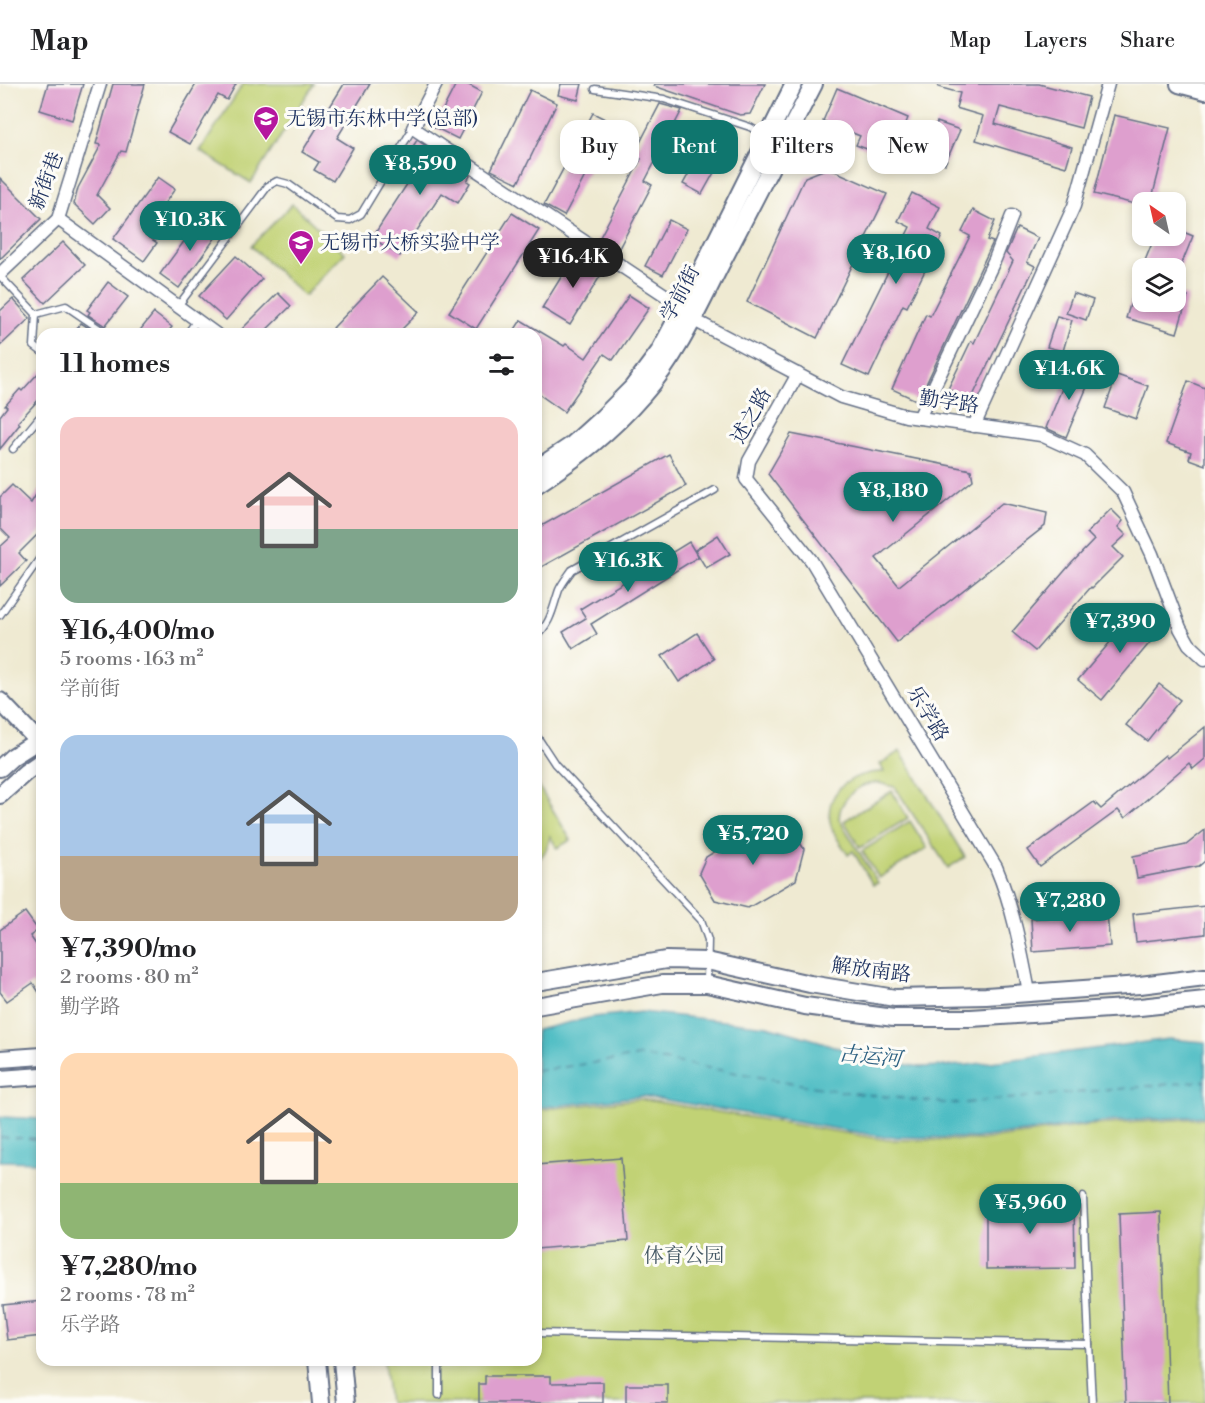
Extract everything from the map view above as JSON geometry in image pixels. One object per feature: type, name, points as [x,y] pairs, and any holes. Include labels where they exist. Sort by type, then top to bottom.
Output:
[{"type":"main road","name":"学前街","points":[[776,120],[794,84]]},
{"type":"main road","name":"学前街","points":[[542,465],[572,445],[632,388],[687,314],[814,84]]},
{"type":"main road","points":[[1179,84],[1205,91]]},
{"type":"main road","name":"学前街","points":[[542,481],[578,457],[613,426],[645,393],[670,358],[687,314],[750,174]]},
{"type":"main road","points":[[0,701],[36,736]]},
{"type":"main road","points":[[0,768],[36,744]]},
{"type":"main road","points":[[0,795],[36,765]]},
{"type":"main road","name":"解放南路","points":[[542,981],[666,960],[707,961],[810,984],[895,998],[986,996],[1140,985],[1205,977]]},
{"type":"main road","points":[[542,1005],[662,984],[707,984],[805,1006],[894,1018],[971,1018],[1140,1007],[1205,1000]]},
{"type":"main road","points":[[0,1059],[36,1056]]},
{"type":"main road","points":[[0,1079],[36,1076]]},
{"type":"main road","points":[[318,1366],[321,1403]]},
{"type":"main road","points":[[343,1366],[346,1403]]},
{"type":"street","name":"新街巷","points":[[0,275],[57,219],[100,84]]},
{"type":"street","points":[[413,128],[436,84]]},
{"type":"street","points":[[974,426],[1074,206],[1108,84]]},
{"type":"street","name":"勤学路","points":[[413,128],[669,297],[687,314],[841,397],[906,416],[1041,435],[1085,455],[1124,492],[1152,554],[1180,628],[1190,644],[1205,659]]},
{"type":"street","points":[[919,418],[995,259],[1012,216]]},
{"type":"street","points":[[57,219],[208,328]]},
{"type":"street","name":"述之路","points":[[746,479],[749,461],[798,374]]},
{"type":"street","name":"乐学路","points":[[746,479],[811,560],[996,867],[1005,887],[1020,944],[1029,992]]},
{"type":"lane","points":[[595,89],[664,99],[750,127]]},
{"type":"lane","points":[[178,307],[268,186],[277,182],[288,184],[337,219],[350,220],[361,214],[413,128]]},
{"type":"lane","points":[[0,275],[36,315],[34,346],[36,348]]},
{"type":"lane","points":[[36,315],[66,306],[98,328]]},
{"type":"lane","points":[[191,328],[197,320]]},
{"type":"lane","points":[[13,449],[36,421]]},
{"type":"lane","points":[[542,632],[552,615],[560,588],[572,570],[715,490]]},
{"type":"lane","points":[[0,615],[36,564]]},
{"type":"lane","points":[[542,744],[555,764],[701,920],[708,940],[707,984]]},
{"type":"lane","points":[[1083,1197],[1092,1403]]},
{"type":"lane","points":[[542,1333],[1089,1344]]},
{"type":"lane","points":[[439,1366],[439,1395]]},
{"type":"green space","points":[[243,84],[314,84],[251,183],[200,151]]},
{"type":"green space","points":[[292,204],[345,253],[304,296],[251,246]]},
{"type":"green space","points":[[900,751],[965,857],[948,868],[895,787],[879,783],[863,786],[856,789],[846,799],[839,819],[878,883],[873,885],[853,851],[848,855],[834,833],[829,814],[831,803],[836,793],[852,779],[884,772],[880,764]]},
{"type":"green space","points":[[892,791],[908,818],[860,848],[844,821]]},
{"type":"green space","points":[[542,792],[571,840],[557,848],[550,836],[542,856]]},
{"type":"green space","points":[[910,821],[927,848],[879,878],[862,851]]},
{"type":"green space","name":"体育公园","points":[[640,1099],[887,1140],[980,1140],[1092,1125],[1205,1118],[1205,1403],[389,1403],[385,1366],[542,1366],[542,1109]]},
{"type":"water","points":[[642,1012],[768,1026],[868,1058],[921,1067],[967,1065],[1169,1039],[1205,1042],[1205,1116],[1104,1122],[976,1138],[885,1137],[642,1096],[542,1107],[542,1029],[593,1017]]},
{"type":"water","points":[[0,1117],[36,1119],[36,1162],[0,1161]]},
{"type":"building","points":[[48,84],[83,84],[72,120],[40,110]]},
{"type":"building","points":[[113,84],[145,84],[126,152],[121,151],[97,195],[110,208],[95,224],[74,204],[78,188],[101,145],[96,144]]},
{"type":"building","points":[[196,84],[236,84],[227,100],[218,95],[190,144],[168,132]]},
{"type":"building","points":[[344,84],[370,84],[337,138],[353,148],[333,181],[314,170],[319,162],[302,152]]},
{"type":"building","points":[[456,84],[467,84],[482,92],[458,139],[434,127]]},
{"type":"building","points":[[561,84],[582,84],[578,100],[558,95]]},
{"type":"building","points":[[654,84],[765,84],[750,114],[740,115],[654,86]]},
{"type":"building","points":[[938,84],[1039,84],[1089,97],[1081,128],[1000,107],[995,124],[1072,147],[1066,167],[976,140],[983,116],[956,108],[960,93],[938,87]]},
{"type":"building","points":[[837,88],[908,118],[907,120],[867,120],[867,149],[856,145],[860,136],[855,134],[855,120],[823,120]]},
{"type":"building","points":[[530,90],[557,103],[518,183],[491,170]]},
{"type":"building","points":[[660,104],[682,110],[677,120],[652,120]]},
{"type":"building","points":[[593,113],[607,120],[589,120]]},
{"type":"building","points":[[1114,115],[1170,128],[1154,192],[1132,192],[1132,203],[1094,194]]},
{"type":"building","points":[[651,121],[651,169],[645,181],[652,185],[617,252],[598,241],[633,174],[639,174],[641,159],[639,158],[639,144]]},
{"type":"building","points":[[949,126],[960,130],[949,155]]},
{"type":"building","points":[[417,140],[470,176],[467,181],[470,183],[458,203],[442,193],[400,256],[372,238],[413,175],[400,167]]},
{"type":"building","points":[[561,174],[586,174],[564,216],[544,205]]},
{"type":"building","points":[[689,174],[713,174],[702,194],[683,184]]},
{"type":"building","points":[[813,174],[842,174],[887,194],[817,338],[747,302],[805,177]]},
{"type":"building","points":[[158,177],[175,189],[143,233],[157,243],[144,261],[113,239]]},
{"type":"building","points":[[0,178],[41,219],[0,259]]},
{"type":"building","points":[[912,193],[940,207],[929,229],[942,236],[907,307],[903,305],[869,377],[842,365],[910,227],[898,221]]},
{"type":"building","points":[[973,210],[995,221],[987,240],[993,242],[918,401],[892,389],[926,314],[930,316],[970,236],[962,232]]},
{"type":"building","points":[[512,213],[539,230],[477,328],[449,312]]},
{"type":"building","points":[[202,217],[221,230],[179,288],[160,274]]},
{"type":"building","points":[[669,220],[687,229],[663,275],[645,266]]},
{"type":"building","points":[[1017,228],[1038,238],[1027,262],[1035,266],[971,400],[948,389],[971,341],[974,343],[1013,261],[1006,253]]},
{"type":"building","points":[[1186,233],[1193,236],[1184,258],[1146,258],[1151,246],[1186,246]]},
{"type":"building","points":[[63,242],[85,265],[45,303],[23,280]]},
{"type":"building","points":[[576,253],[604,270],[570,325],[542,308]]},
{"type":"building","points":[[236,256],[262,279],[226,320],[199,296]]},
{"type":"building","points":[[382,277],[419,312],[403,328],[333,328]]},
{"type":"building","points":[[108,282],[128,297],[105,326],[88,315],[90,312],[87,310]]},
{"type":"building","points":[[278,293],[291,306],[268,328],[243,328]]},
{"type":"building","points":[[1073,293],[1093,300],[1086,320],[1066,313]]},
{"type":"building","points":[[629,295],[649,308],[613,360],[604,354],[564,412],[542,396],[542,333],[564,346],[566,344],[586,358]]},
{"type":"building","points":[[1132,298],[1132,312],[1183,312],[1177,333],[1126,318]]},
{"type":"building","points":[[13,299],[30,318],[0,346],[0,311]]},
{"type":"building","points":[[154,313],[172,327],[171,328],[142,328]]},
{"type":"building","points":[[1057,316],[1072,320],[1063,351],[1047,347]]},
{"type":"building","points":[[521,320],[534,328],[516,328]]},
{"type":"building","points":[[81,323],[89,328],[77,328]]},
{"type":"building","points":[[1071,366],[1092,375],[1066,437],[1046,428]]},
{"type":"building","points":[[1117,375],[1148,386],[1136,419],[1105,408]]},
{"type":"building","points":[[36,376],[36,402],[18,422],[20,424],[0,449],[0,416],[7,407],[5,406],[20,389],[22,391]]},
{"type":"building","points":[[1188,381],[1205,388],[1205,465],[1189,459],[1191,452],[1166,443]]},
{"type":"building","points":[[791,434],[971,470],[973,480],[876,558],[899,586],[1002,503],[1047,513],[1045,526],[897,642],[768,474]]},
{"type":"building","points":[[669,454],[686,486],[542,567],[542,526]]},
{"type":"building","points":[[12,485],[31,503],[36,495],[36,536],[19,553],[26,561],[0,586],[0,547],[10,538],[0,528],[0,497]]},
{"type":"building","points":[[1111,509],[1123,521],[1118,527],[1126,535],[1113,547],[1123,557],[1091,587],[1035,651],[1012,632],[1094,540],[1087,533]]},
{"type":"building","points":[[718,535],[730,554],[706,568],[695,550]]},
{"type":"building","points":[[689,542],[698,557],[591,624],[597,634],[573,649],[563,632],[586,618],[580,609]]},
{"type":"building","points":[[1139,608],[1162,628],[1102,700],[1078,680]]},
{"type":"building","points":[[697,633],[714,659],[679,682],[662,656]]},
{"type":"building","points":[[1159,684],[1180,700],[1147,741],[1126,725]]},
{"type":"building","points":[[1205,727],[1205,759],[1193,769],[1189,763],[1125,818],[1118,810],[1040,867],[1028,850],[1094,802],[1101,809],[1165,755],[1167,758]]},
{"type":"building","points":[[760,824],[793,832],[804,849],[796,880],[748,908],[715,900],[699,873],[706,857]]},
{"type":"building","points":[[1205,830],[1205,861],[1199,866],[1137,878],[1133,856],[1186,845]]},
{"type":"building","points":[[1205,906],[1205,934],[1136,942],[1133,914]]},
{"type":"building","points":[[25,912],[36,927],[36,932],[30,936],[36,944],[36,988],[33,983],[7,1001],[0,992],[0,930]]},
{"type":"building","points":[[1107,913],[1110,946],[1033,952],[1031,919]]},
{"type":"building","points":[[621,1158],[628,1241],[542,1248],[542,1165]]},
{"type":"building","points":[[1074,1201],[1075,1268],[986,1269],[986,1202]]},
{"type":"building","points":[[1161,1212],[1168,1403],[1126,1403],[1119,1214]]},
{"type":"building","points":[[36,1302],[36,1337],[7,1340],[3,1305]]},
{"type":"building","points":[[485,1376],[551,1376],[551,1383],[603,1382],[603,1403],[479,1403],[479,1384],[485,1384]]},
{"type":"building","points":[[626,1385],[668,1385],[668,1403],[626,1403]]},
{"type":"ferry route","points":[[542,1070],[641,1056],[845,1092],[953,1104],[1205,1081]]},
{"type":"ferry route","points":[[0,1137],[36,1139]]},
{"type":"place","name":"无锡市东林中学(总部)","points":[[266,142]]},
{"type":"place","name":"无锡市大桥实验中学","points":[[301,266]]},
{"type":"water label","name":"古运河","points":[[870,1057]]}]
